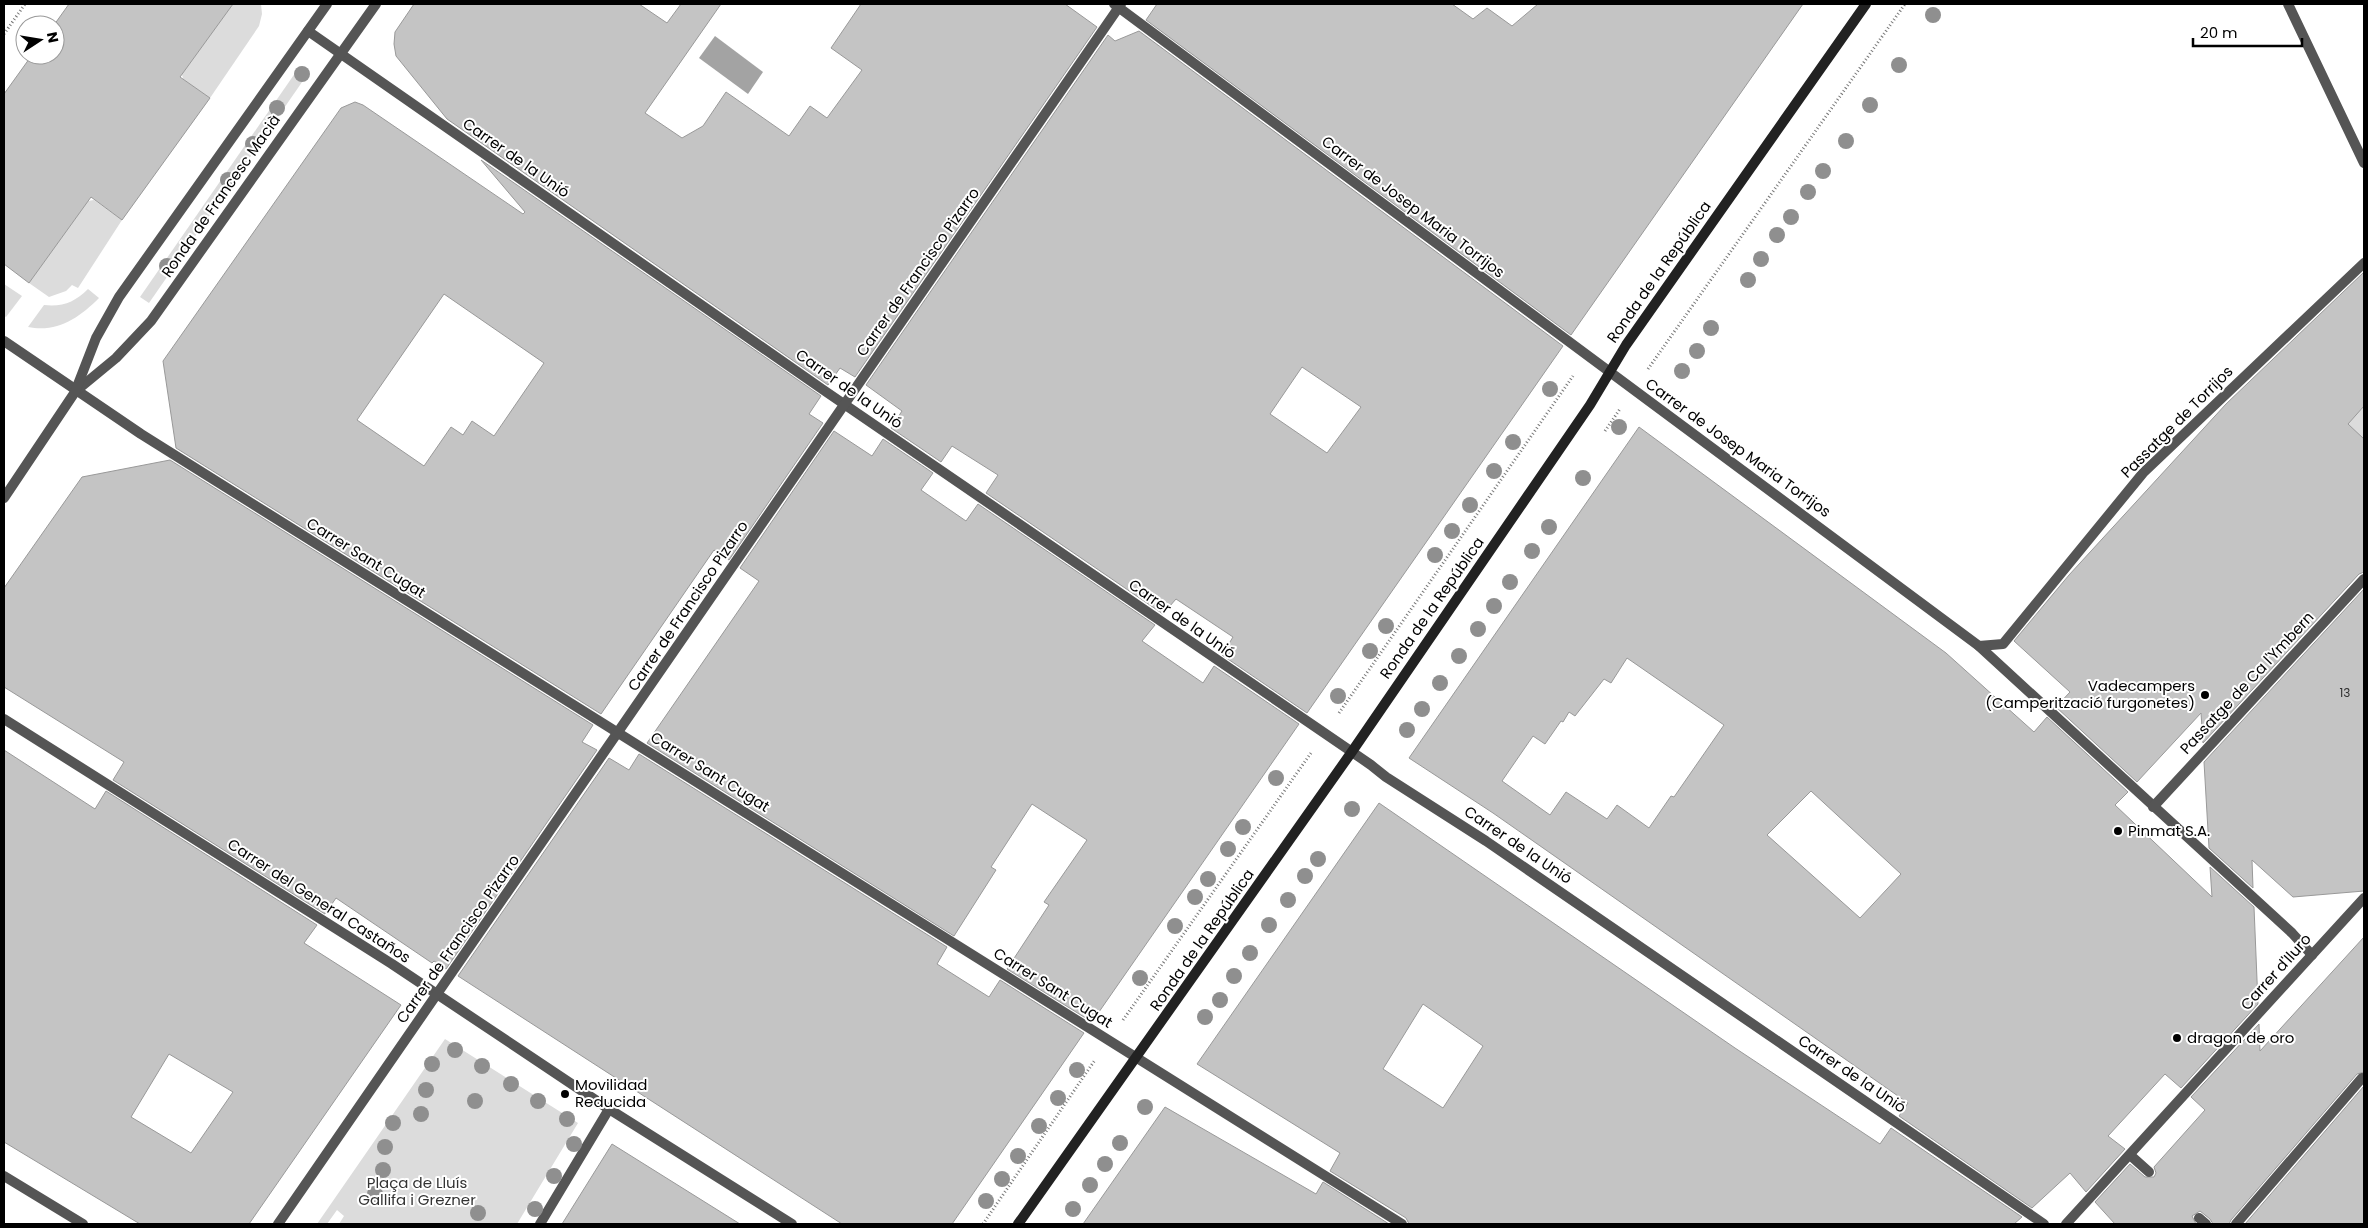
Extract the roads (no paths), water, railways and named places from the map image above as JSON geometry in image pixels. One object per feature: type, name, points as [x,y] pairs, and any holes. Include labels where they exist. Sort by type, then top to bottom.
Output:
[{"type":"street","name":"Ronda de Francesc Macià","points":[[4,498],[76,392],[96,338],[119,297],[326,4]]},
{"type":"street","name":"Ronda de la República","points":[[1018,1224],[1351,753],[1590,405],[1626,345],[1866,4]]},
{"type":"street","points":[[2288,4],[2364,163]]},
{"type":"street","name":"Ronda de Francesc Macià","points":[[76,392],[116,358],[151,321],[341,54],[371,5]]},
{"type":"street","name":"Carrer de Josep Maria Torrijos","points":[[1118,5],[1570,344],[1588,355],[1609,373],[1979,646],[2292,933],[2312,955]]},
{"type":"street","name":"Carrer de Francisco Pizarro","points":[[278,1224],[620,733],[1118,5]]},
{"type":"street","name":"Carrer de la Unió","points":[[308,31],[845,405],[1351,753],[1486,841],[2044,1224]]},
{"type":"street","name":"Passatge de Torrijos","points":[[1979,646],[2003,644],[2143,473],[2364,263]]},
{"type":"street","name":"Carrer Sant Cugat","points":[[4,341],[76,392],[1136,1059],[1159,1071],[1402,1224]]},
{"type":"street","name":"Passatge de Ca l'Ymbern","points":[[2154,807],[2364,579]]},
{"type":"street","name":"Carrer del General Castaños","points":[[4,719],[375,953],[609,1109],[792,1224]]},
{"type":"street","name":"Carrer d'Iluro","points":[[2066,1224],[2364,898]]},
{"type":"street","points":[[2236,1224],[2362,1078]]},
{"type":"street","points":[[540,1224],[609,1109]]},
{"type":"street","points":[[2130,1155],[2149,1172]]},
{"type":"street","points":[[4,1176],[84,1224]]},
{"type":"place","name":"Vadecampers (Camperització furgonetes)","points":[[2205,695]]},
{"type":"place","name":"Pinmat S.A.","points":[[2118,831]]},
{"type":"place","name":"dragon de oro","points":[[2177,1038]]},
{"type":"place","name":"Movilidad Reducida","points":[[565,1094]]},
{"type":"park label","name":"Plaça de Lluís Gallifa i Grezner","points":[[417,1192]]}]
